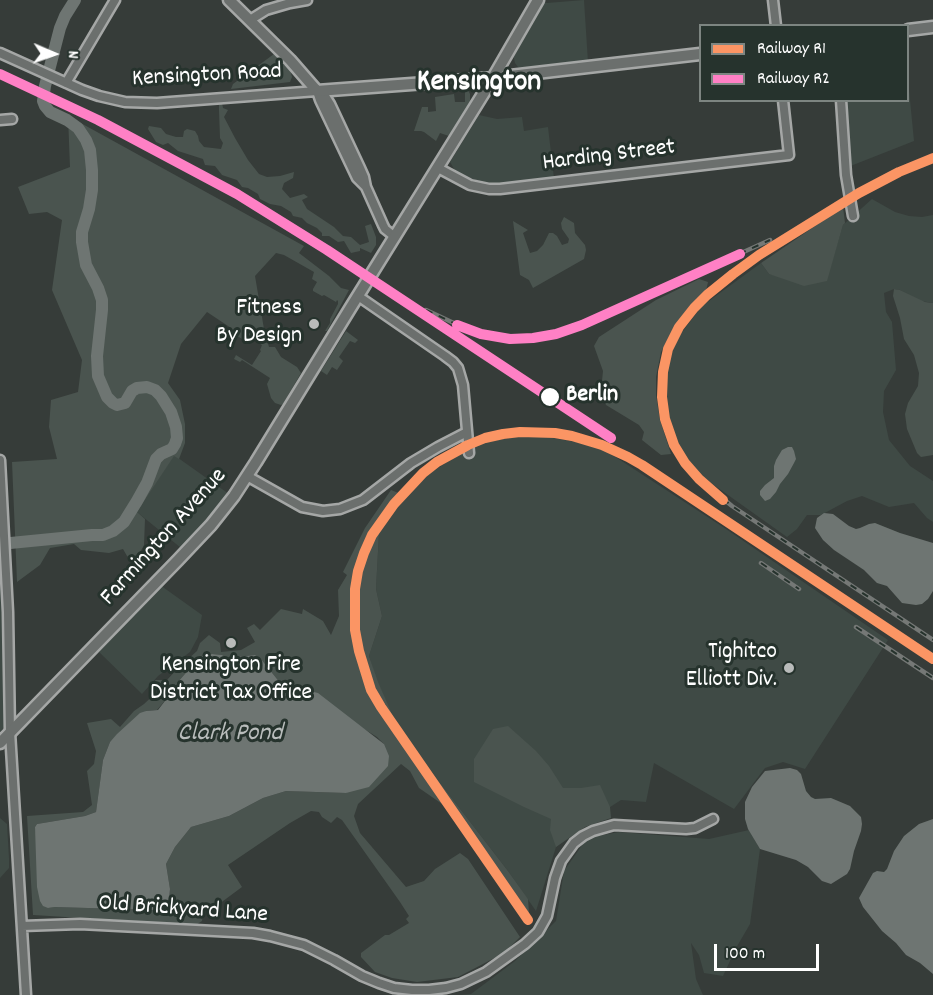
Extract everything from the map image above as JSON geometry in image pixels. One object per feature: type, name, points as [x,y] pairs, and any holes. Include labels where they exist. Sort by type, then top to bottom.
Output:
[{"type":"main road","points":[[229,0],[291,61],[317,91],[493,78],[699,54]]},
{"type":"main road","name":"Farmington Avenue","points":[[0,743],[189,549],[247,477],[493,78],[538,0]]},
{"type":"main road","points":[[909,30],[933,27]]},
{"type":"street","points":[[66,83],[115,0]]},
{"type":"street","points":[[249,20],[266,10],[307,0]]},
{"type":"street","points":[[773,0],[776,24]]},
{"type":"street","name":"Kensington Road","points":[[0,52],[66,83],[124,102],[140,103],[317,91]]},
{"type":"street","points":[[317,91],[349,152],[357,170],[358,180],[366,187],[385,229],[395,237]]},
{"type":"street","name":"Harding Street","points":[[438,168],[470,185],[500,189],[789,156],[783,102]]},
{"type":"street","points":[[840,102],[846,175],[853,216]]},
{"type":"street","points":[[0,120],[12,119]]},
{"type":"street","points":[[358,296],[458,368],[463,382],[469,453]]},
{"type":"street","points":[[247,477],[302,507],[319,511],[339,509],[363,500],[416,460],[467,432]]},
{"type":"street","points":[[0,460],[6,554],[10,732],[26,995]]},
{"type":"street","name":"Old Brickyard Lane","points":[[22,926],[80,924],[253,933],[304,945],[362,975],[394,988],[412,990],[446,988],[461,984],[486,972],[520,948],[537,932],[547,916],[561,861],[574,843],[583,836],[614,825],[686,829],[695,828],[713,819]]},
{"type":"shaded area","points":[[584,0],[588,62],[518,67],[513,54],[544,2]]},
{"type":"shaded area","points":[[274,54],[290,69],[292,77],[290,82],[231,89],[233,84]]},
{"type":"shaded area","points":[[909,89],[914,141],[848,167],[843,102],[909,102]]},
{"type":"shaded area","points":[[465,90],[468,90],[470,94],[470,102],[449,136],[440,133],[436,141],[424,132],[414,131],[422,107],[428,107],[428,112],[436,111],[435,97],[454,94],[455,102],[465,102]]},
{"type":"shaded area","points":[[222,103],[223,108],[228,110],[224,117],[248,160],[259,174],[267,177],[294,172],[293,178],[284,183],[282,189],[290,198],[304,194],[308,197],[302,200],[307,209],[334,227],[343,236],[351,237],[360,245],[369,242],[365,226],[371,224],[376,237],[376,245],[371,253],[360,248],[360,251],[351,253],[344,241],[338,242],[329,236],[322,236],[317,228],[302,218],[293,216],[281,206],[260,199],[258,194],[242,187],[237,180],[222,175],[215,166],[205,165],[203,159],[178,151],[168,143],[163,145],[156,142],[148,129],[149,126],[161,128],[166,134],[176,137],[183,137],[187,129],[195,131],[204,147],[221,149],[223,143],[220,138],[219,104]]},
{"type":"shaded area","points":[[479,115],[497,119],[522,117],[524,131],[548,127],[554,178],[490,185],[459,174],[450,162]]},
{"type":"shaded area","points":[[68,116],[304,246],[299,253],[341,288],[349,290],[325,331],[338,301],[313,291],[317,282],[312,279],[314,272],[276,253],[255,276],[269,347],[275,347],[281,357],[297,367],[301,373],[281,405],[275,403],[271,398],[267,384],[270,378],[242,360],[240,362],[234,359],[236,355],[252,365],[262,345],[251,339],[248,343],[207,312],[181,344],[168,383],[180,400],[185,424],[185,443],[179,459],[174,456],[137,512],[145,519],[144,545],[135,562],[127,556],[123,549],[109,553],[81,550],[74,544],[50,548],[40,565],[17,582],[12,462],[57,459],[49,427],[51,400],[78,392],[82,360],[52,290],[62,220],[47,212],[29,214],[18,187],[70,167]]},
{"type":"shaded area","points":[[872,199],[895,212],[909,216],[933,215],[933,303],[921,301],[900,290],[894,289],[884,293],[886,312],[892,322],[896,370],[884,391],[883,412],[889,440],[910,466],[933,481],[933,522],[914,503],[889,507],[862,496],[821,515],[807,515],[797,529],[787,537],[704,478],[685,457],[671,430],[664,390],[669,359],[679,336],[702,306],[761,263],[769,274],[826,281],[843,225]]},
{"type":"shaded area","points":[[843,207],[845,223],[827,281],[804,286],[769,274],[761,263]]},
{"type":"shaded area","points":[[564,217],[574,223],[575,233],[585,245],[584,259],[533,288],[529,280],[520,275],[513,221],[528,230],[523,233],[530,253],[537,251],[543,245],[549,233],[557,236],[562,245],[568,243],[569,239],[561,223]]},
{"type":"shaded area","points":[[699,279],[708,282],[706,291],[689,307],[674,327],[661,352],[656,377],[656,395],[660,420],[671,454],[661,455],[642,440],[644,432],[639,425],[606,405],[601,391],[603,371],[594,346],[599,337],[656,300]]},
{"type":"shaded area","points":[[894,289],[933,303],[933,455],[921,457],[917,453],[907,429],[905,414],[908,403],[918,386],[919,373],[914,355],[904,339],[893,296]]},
{"type":"shaded area","points":[[346,331],[358,340],[355,343],[350,341],[339,357],[343,361],[337,370],[332,367],[327,375],[321,371]]},
{"type":"shaded area","points":[[514,437],[547,437],[601,449],[726,529],[888,640],[805,769],[783,762],[765,768],[734,809],[654,763],[646,802],[621,800],[579,827],[556,847],[536,911],[410,744],[393,716],[377,682],[369,656],[382,616],[376,589],[379,533],[406,496],[433,471],[476,444]]},
{"type":"shaded area","points":[[174,455],[229,494],[181,548],[137,512]]},
{"type":"shaded area","points":[[391,490],[406,496],[379,533],[376,589],[382,616],[369,656],[393,716],[410,744],[528,899],[529,913],[458,815],[419,788],[410,771],[401,764],[358,804],[354,816],[360,833],[406,887],[424,881],[435,869],[460,853],[468,859],[520,937],[504,953],[458,977],[417,982],[392,978],[375,972],[361,957],[361,953],[385,935],[409,923],[406,919],[409,916],[342,820],[337,817],[331,823],[319,812],[311,811],[228,865],[242,887],[215,907],[204,910],[202,921],[196,925],[33,915],[27,816],[83,812],[92,805],[87,771],[94,764],[96,751],[87,723],[111,719],[120,727],[134,711],[160,689],[155,680],[167,680],[197,651],[200,643],[209,635],[220,643],[221,652],[241,650],[255,642],[247,628],[254,624],[260,630],[281,609],[302,614],[303,609],[323,621],[331,635],[339,616],[338,590],[347,575],[343,572],[365,528]],"holes":[[[222,655],[227,658],[255,655],[281,684],[298,688],[377,737],[384,744],[346,793],[286,791],[263,798],[229,816],[191,827],[175,847],[166,864],[170,889],[169,900],[165,906],[153,910],[48,908],[35,827],[37,824],[96,812],[103,760],[110,742],[146,711],[157,710],[170,691],[202,656]]]},
{"type":"shaded area","points":[[0,576],[3,578],[6,725],[0,732]]},
{"type":"shaded area","points":[[160,585],[202,615],[198,637],[190,652],[158,676],[142,694],[98,651]]},
{"type":"shaded area","points":[[508,726],[536,751],[563,788],[600,785],[610,807],[611,818],[585,827],[556,847],[550,830],[551,819],[474,782],[474,759],[493,729]]},
{"type":"shaded area","points":[[0,818],[7,824],[9,868],[0,878]]},
{"type":"shaded area","points":[[749,830],[760,849],[750,924],[723,976],[704,973],[699,955],[691,943],[696,979],[703,995],[458,995],[471,994],[515,961],[556,921],[564,871],[587,838],[619,832],[709,839]]},
{"type":"water","points":[[792,447],[796,459],[776,492],[765,501],[760,491],[774,478],[776,460],[782,450]]},
{"type":"water","points":[[824,513],[833,514],[856,529],[875,523],[933,543],[933,591],[928,599],[916,605],[902,603],[887,586],[877,583],[864,570],[834,550],[815,528],[817,518]]},
{"type":"water","name":"Clark Pond","points":[[212,654],[227,658],[255,655],[281,684],[318,693],[384,744],[389,756],[388,766],[369,787],[346,793],[286,791],[263,798],[229,816],[191,827],[175,847],[166,864],[170,889],[169,900],[165,906],[153,910],[48,908],[43,906],[37,887],[35,827],[37,824],[96,812],[103,760],[110,742],[140,713],[158,710],[170,691],[191,667],[202,656]]},
{"type":"water","points":[[790,768],[801,774],[806,791],[811,797],[831,798],[850,806],[861,817],[861,831],[850,869],[847,874],[831,884],[822,881],[808,867],[796,860],[760,849],[748,829],[745,819],[745,802],[752,787],[765,771]]},
{"type":"water","points":[[933,819],[933,974],[906,955],[882,931],[863,907],[859,898],[873,873],[884,872],[887,869],[894,851],[904,836],[919,824]]},
{"type":"waterway","points":[[0,544],[103,535],[113,531],[124,522],[137,501],[156,459],[172,449],[177,438],[171,412],[155,390],[147,387],[137,388],[132,391],[125,403],[117,405],[107,397],[98,376],[97,356],[102,300],[86,265],[82,242],[82,232],[92,190],[90,150],[78,128],[50,112],[43,101],[60,28],[75,0]]},
{"type":"railway","points":[[933,158],[850,198],[759,255],[720,284],[694,308],[676,333],[665,360],[661,390],[664,414],[672,440],[685,463],[699,479],[732,506],[933,640]]},
{"type":"railway","points":[[426,310],[487,336],[517,339],[548,336],[582,325],[770,240]]},
{"type":"railway","points":[[528,920],[381,707],[371,690],[359,651],[355,630],[355,589],[364,553],[372,535],[394,504],[423,473],[437,462],[485,438],[520,432],[555,433],[602,445],[642,465],[933,659]]},
{"type":"railway","points":[[761,563],[799,589]]},
{"type":"railway","points":[[856,627],[933,678]]},
{"type":"rail line","name":"R2","points":[[0,74],[98,120],[237,194],[327,250],[611,438]]},
{"type":"rail line","name":"R1","points":[[723,500],[685,463],[674,445],[665,419],[662,397],[663,372],[668,349],[679,327],[707,295],[759,255],[859,193],[899,172],[933,158]]},
{"type":"rail line","name":"R2","points":[[457,325],[481,334],[510,339],[556,334],[582,325],[740,254]]},
{"type":"rail line","name":"R1","points":[[528,920],[381,707],[371,690],[359,651],[355,630],[355,589],[364,553],[372,535],[394,504],[423,473],[437,462],[485,438],[520,432],[555,433],[602,445],[642,465],[933,659]]},
{"type":"place","name":"Fitness By Design","points":[[314,324]]},
{"type":"place","name":"Berlin","points":[[550,397]]},
{"type":"place","name":"Kensington Fire District Tax Office","points":[[231,643]]},
{"type":"place","name":"Tighitco Elliott Div.","points":[[789,668]]},
{"type":"district","name":"Kensington","points":[[479,85]]}]
